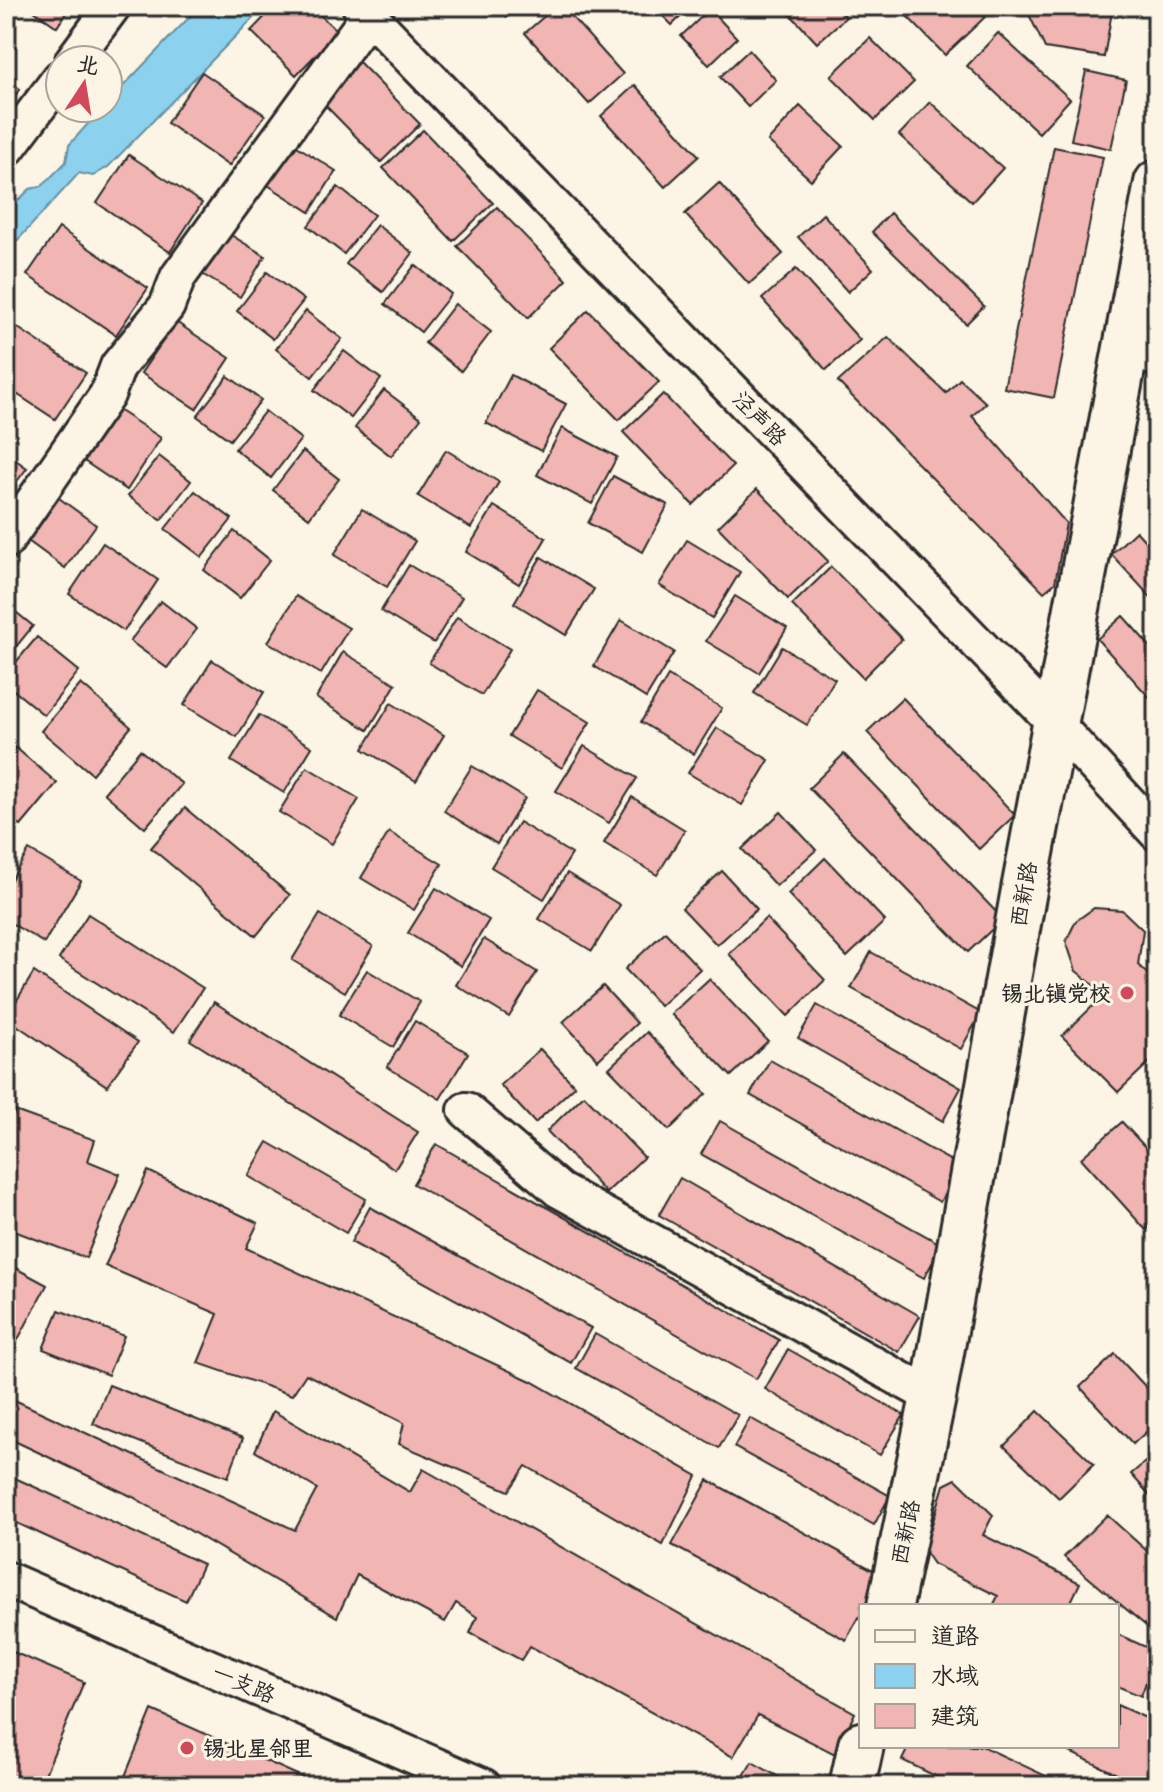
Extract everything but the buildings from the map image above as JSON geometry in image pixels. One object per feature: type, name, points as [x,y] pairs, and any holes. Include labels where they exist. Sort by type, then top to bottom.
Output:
[{"type":"main road","name":"西新路","points":[[890,1604],[933,1397],[1055,723],[1142,353],[1157,183]]},
{"type":"main road","points":[[852,1786],[860,1748]]},
{"type":"street","points":[[85,44],[113,6]]},
{"type":"street","points":[[6,541],[107,395],[118,366],[167,306],[178,277],[365,11]]},
{"type":"street","name":"泾声路","points":[[365,11],[1055,723],[1157,833]]},
{"type":"street","points":[[6,150],[44,99]]},
{"type":"street","points":[[466,1110],[559,1190],[933,1397]]},
{"type":"street","name":"一支路","points":[[6,1579],[483,1786]]},
{"type":"water","points":[[200,6],[265,6],[108,167],[93,176],[79,173],[6,253],[6,212],[30,189],[42,186],[66,162],[69,145],[88,124],[124,124],[124,85]]},
{"type":"place","name":"锡北镇党校","points":[[1127,993]]},
{"type":"place","name":"锡北星邻里","points":[[187,1748]]}]
